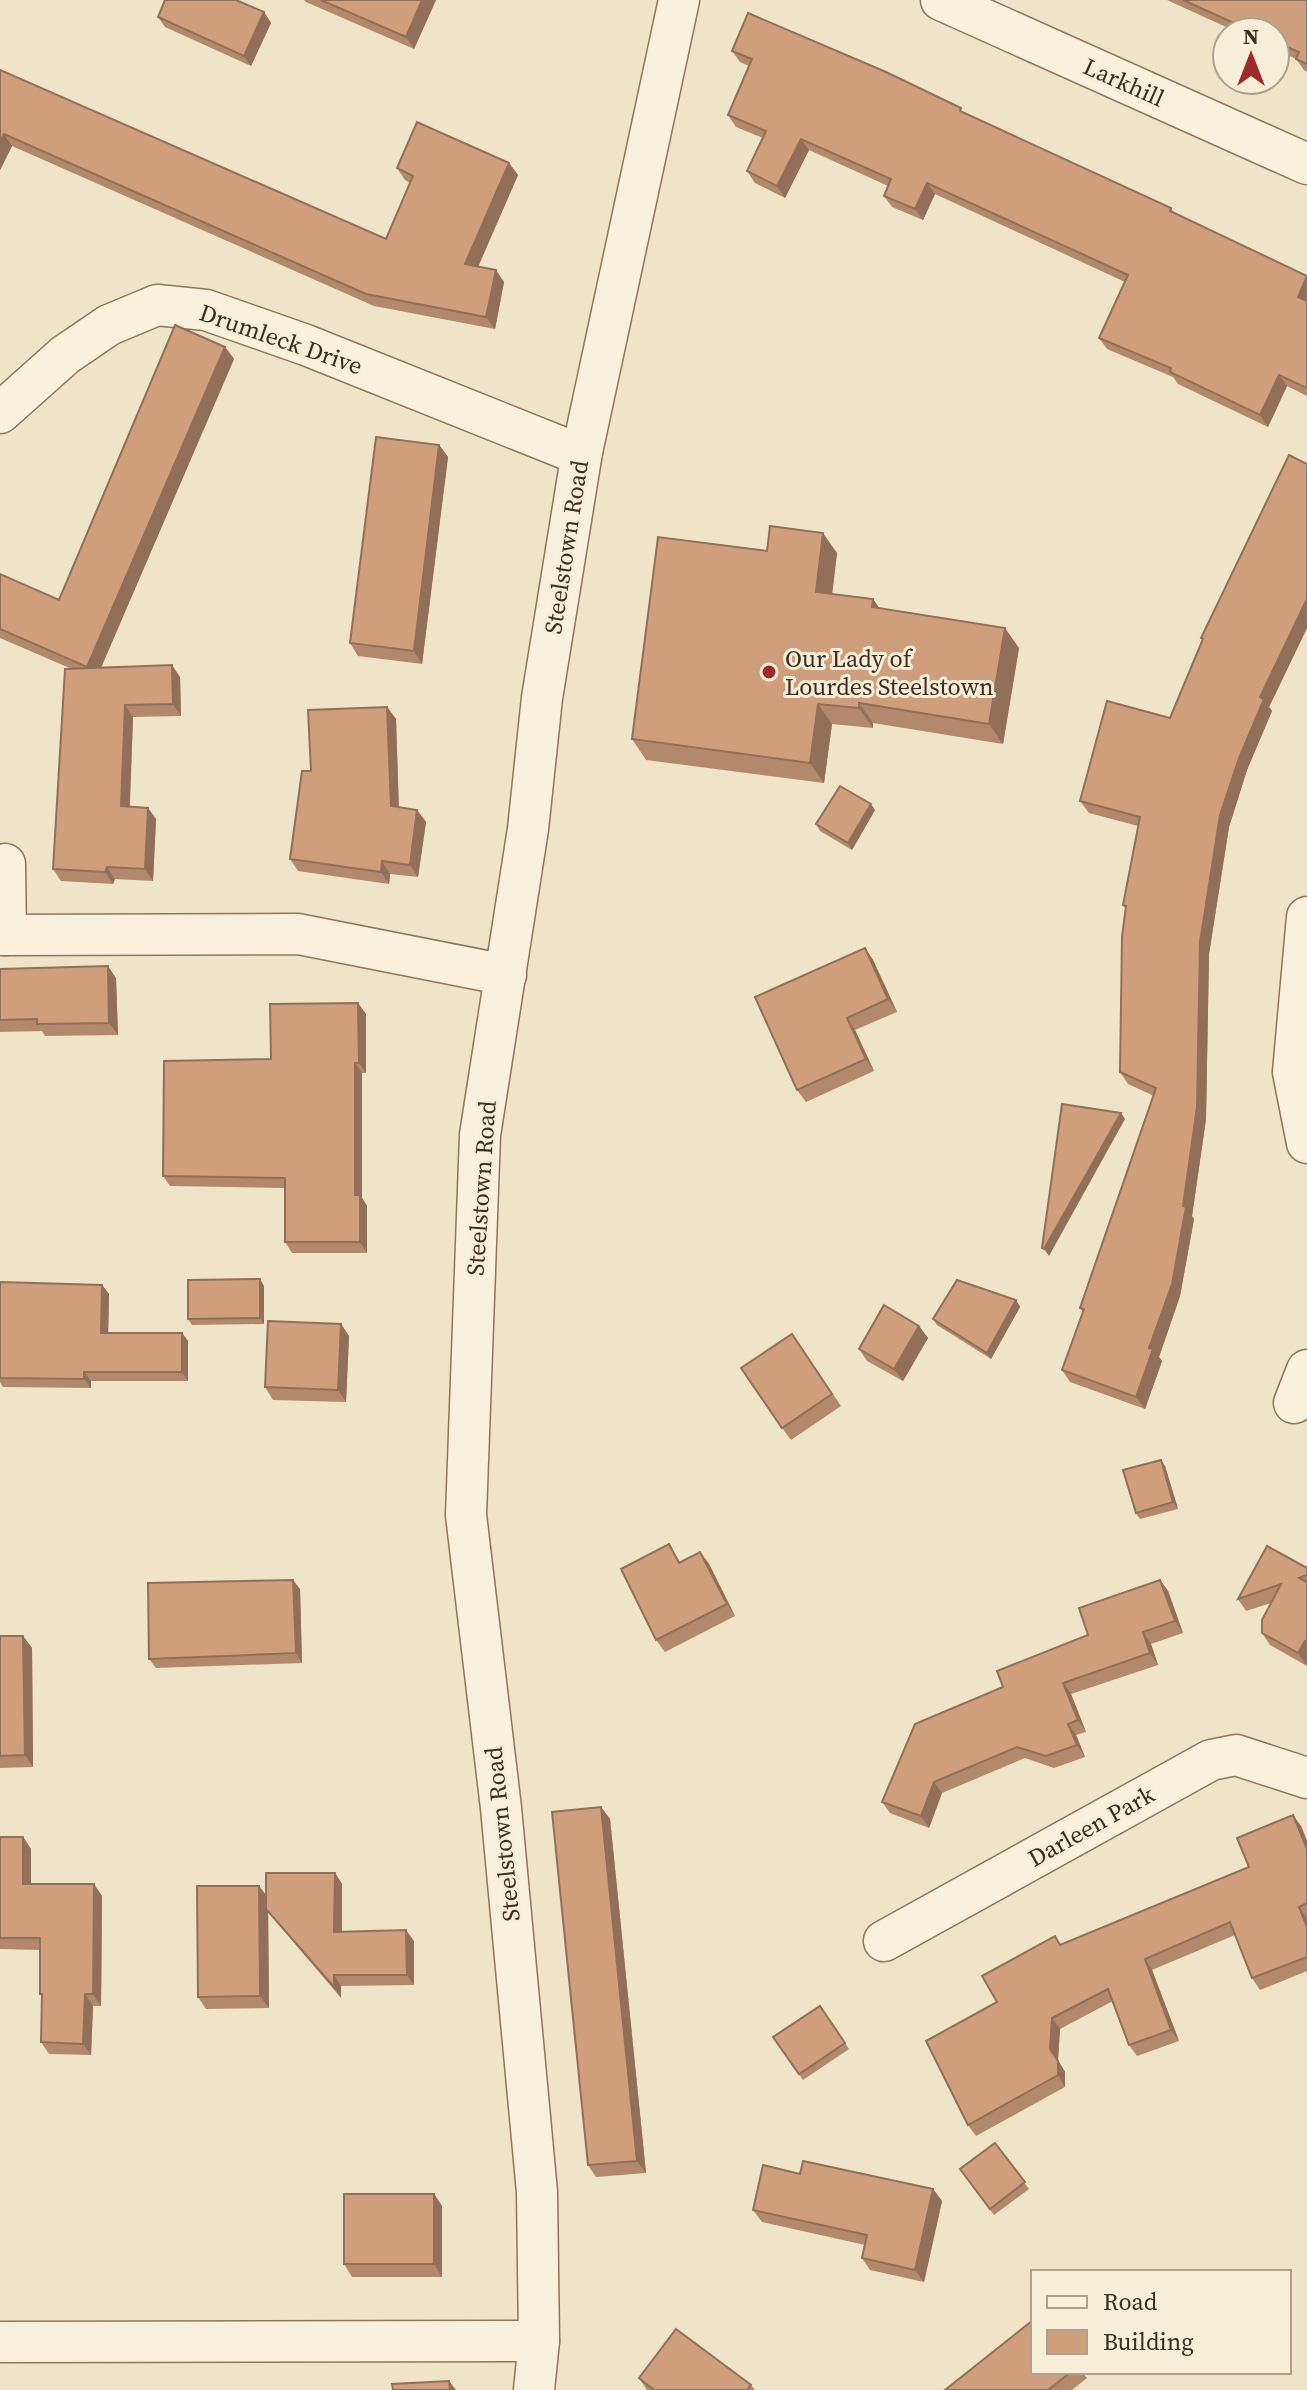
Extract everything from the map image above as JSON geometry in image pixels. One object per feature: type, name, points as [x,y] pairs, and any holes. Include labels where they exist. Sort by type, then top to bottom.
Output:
[{"type":"street","name":"Steelstown Road","points":[[534,2390],[539,2341],[537,2192],[501,1808],[466,1515],[480,1135],[528,829],[542,698],[582,452],[631,212],[679,0]]},
{"type":"street","name":"Larkhill","points":[[941,0],[1307,164]]},
{"type":"street","name":"Drumleck Drive","points":[[0,413],[65,355],[109,325],[157,305],[206,310],[264,330],[566,449],[582,452]]},
{"type":"street","points":[[5,864],[3,935],[298,934],[506,975]]},
{"type":"street","points":[[1307,917],[1293,1072],[1307,1143]]},
{"type":"street","name":"Darleen Park","points":[[884,1941],[1211,1760],[1236,1755],[1307,1778]]},
{"type":"street","points":[[0,2342],[539,2341]]},
{"type":"building","points":[[165,0],[236,0],[264,12],[244,56],[158,17]]},
{"type":"building","points":[[321,0],[422,0],[406,37]]},
{"type":"building","points":[[1183,0],[1307,0],[1307,64],[1296,59],[1299,52],[1291,49],[1291,16],[1218,16]]},
{"type":"building","points":[[748,13],[886,72],[961,108],[960,111],[1171,208],[1170,211],[1307,276],[1298,297],[1307,301],[1307,388],[1279,375],[1260,415],[1170,372],[1171,368],[1099,338],[1128,275],[927,183],[915,209],[884,196],[891,179],[801,139],[777,186],[747,171],[766,131],[728,115],[752,59],[732,51]]},
{"type":"building","points":[[0,70],[386,239],[413,176],[397,168],[417,122],[509,163],[465,264],[496,270],[486,317],[366,294],[4,134],[0,141]]},
{"type":"building","points":[[175,325],[225,347],[87,667],[0,629],[0,574],[59,600]]},
{"type":"building","points":[[376,437],[439,445],[414,651],[350,643]]},
{"type":"building","points":[[1289,455],[1307,464],[1307,599],[1260,697],[1264,699],[1239,758],[1220,815],[1200,942],[1197,1107],[1183,1206],[1186,1207],[1172,1284],[1149,1348],[1153,1349],[1136,1397],[1062,1370],[1084,1309],[1080,1308],[1156,1088],[1120,1072],[1122,937],[1126,906],[1123,905],[1140,817],[1080,801],[1107,701],[1170,718],[1201,638]]},
{"type":"building","name":"Our Lady of Lourdes Steelstown","points":[[770,526],[823,533],[816,592],[873,599],[872,607],[1005,628],[989,724],[859,703],[859,708],[818,704],[810,763],[632,739],[658,537],[767,551]]},
{"type":"building","points":[[172,665],[173,704],[125,705],[121,806],[148,808],[145,869],[107,867],[105,872],[53,869],[65,669]]},
{"type":"building","points":[[387,707],[391,806],[417,810],[410,865],[382,861],[381,872],[290,859],[302,771],[311,771],[308,710]]},
{"type":"building","points":[[840,786],[871,804],[848,843],[816,824]]},
{"type":"building","points":[[865,948],[888,999],[847,1018],[866,1059],[797,1090],[755,997]]},
{"type":"building","points":[[108,966],[109,1023],[37,1024],[37,1019],[0,1020],[0,969]]},
{"type":"building","points":[[358,1003],[355,1195],[360,1195],[360,1242],[285,1242],[285,1178],[163,1176],[164,1061],[271,1059],[270,1004]]},
{"type":"building","points":[[1062,1104],[1121,1113],[1044,1249],[1042,1248]]},
{"type":"building","points":[[260,1279],[260,1318],[188,1319],[188,1280]]},
{"type":"building","points":[[957,1280],[1016,1300],[987,1353],[933,1319]]},
{"type":"building","points":[[0,1282],[102,1285],[101,1333],[182,1333],[182,1372],[84,1372],[84,1379],[0,1378]]},
{"type":"building","points":[[884,1305],[919,1326],[894,1369],[859,1349]]},
{"type":"building","points":[[268,1321],[341,1324],[338,1390],[265,1387]]},
{"type":"building","points":[[792,1334],[832,1394],[782,1428],[741,1368]]},
{"type":"building","points":[[1161,1460],[1173,1502],[1136,1513],[1123,1470]]},
{"type":"building","points":[[669,1544],[679,1563],[700,1552],[727,1604],[656,1640],[621,1569]]},
{"type":"building","points":[[1267,1546],[1307,1568],[1307,1575],[1299,1578],[1307,1582],[1307,1642],[1298,1653],[1262,1633],[1262,1620],[1281,1584],[1238,1599]]},
{"type":"building","points":[[293,1580],[296,1653],[149,1659],[148,1583]]},
{"type":"building","points":[[1160,1580],[1175,1621],[1143,1632],[1150,1653],[1063,1683],[1078,1720],[1068,1724],[1077,1745],[1046,1756],[1017,1747],[934,1782],[921,1816],[882,1802],[915,1724],[1003,1687],[997,1671],[1088,1635],[1079,1608]]},
{"type":"building","points":[[0,1636],[23,1636],[25,1755],[0,1756]]},
{"type":"building","points":[[601,1807],[637,2161],[588,2165],[552,1812]]},
{"type":"building","points":[[1293,1815],[1307,1849],[1307,1903],[1299,1907],[1307,1927],[1307,1957],[1252,1978],[1230,1922],[1145,1959],[1171,2030],[1129,2045],[1108,1989],[1052,2018],[1050,2049],[1058,2061],[1058,2075],[968,2125],[926,2041],[997,2002],[982,1976],[1055,1936],[1060,1945],[1249,1867],[1237,1838]]},
{"type":"building","points":[[0,1837],[23,1837],[23,1884],[94,1884],[93,1994],[85,1994],[83,2044],[41,2042],[40,1938],[0,1938]]},
{"type":"building","points":[[266,1873],[335,1873],[334,1932],[406,1930],[407,1975],[334,1975],[334,1987],[266,1909]]},
{"type":"building","points":[[197,1886],[259,1886],[260,1996],[198,1997]]},
{"type":"building","points":[[820,2006],[845,2043],[799,2074],[773,2037]]},
{"type":"building","points":[[995,2143],[1025,2182],[990,2209],[960,2169]]},
{"type":"building","points":[[803,2161],[933,2189],[915,2270],[862,2258],[867,2235],[753,2210],[763,2165],[800,2174]]},
{"type":"building","points":[[344,2194],[434,2194],[434,2264],[344,2264]]},
{"type":"building","points":[[1031,2322],[1031,2374],[1068,2374],[1048,2390],[945,2390]]},
{"type":"building","points":[[676,2329],[751,2385],[747,2390],[654,2390],[639,2378]]},
{"type":"building","points":[[449,2381],[450,2390],[393,2390],[392,2384]]},
{"type":"place","name":"Our Lady of Lourdes Steelstown","points":[[769,672]]}]
